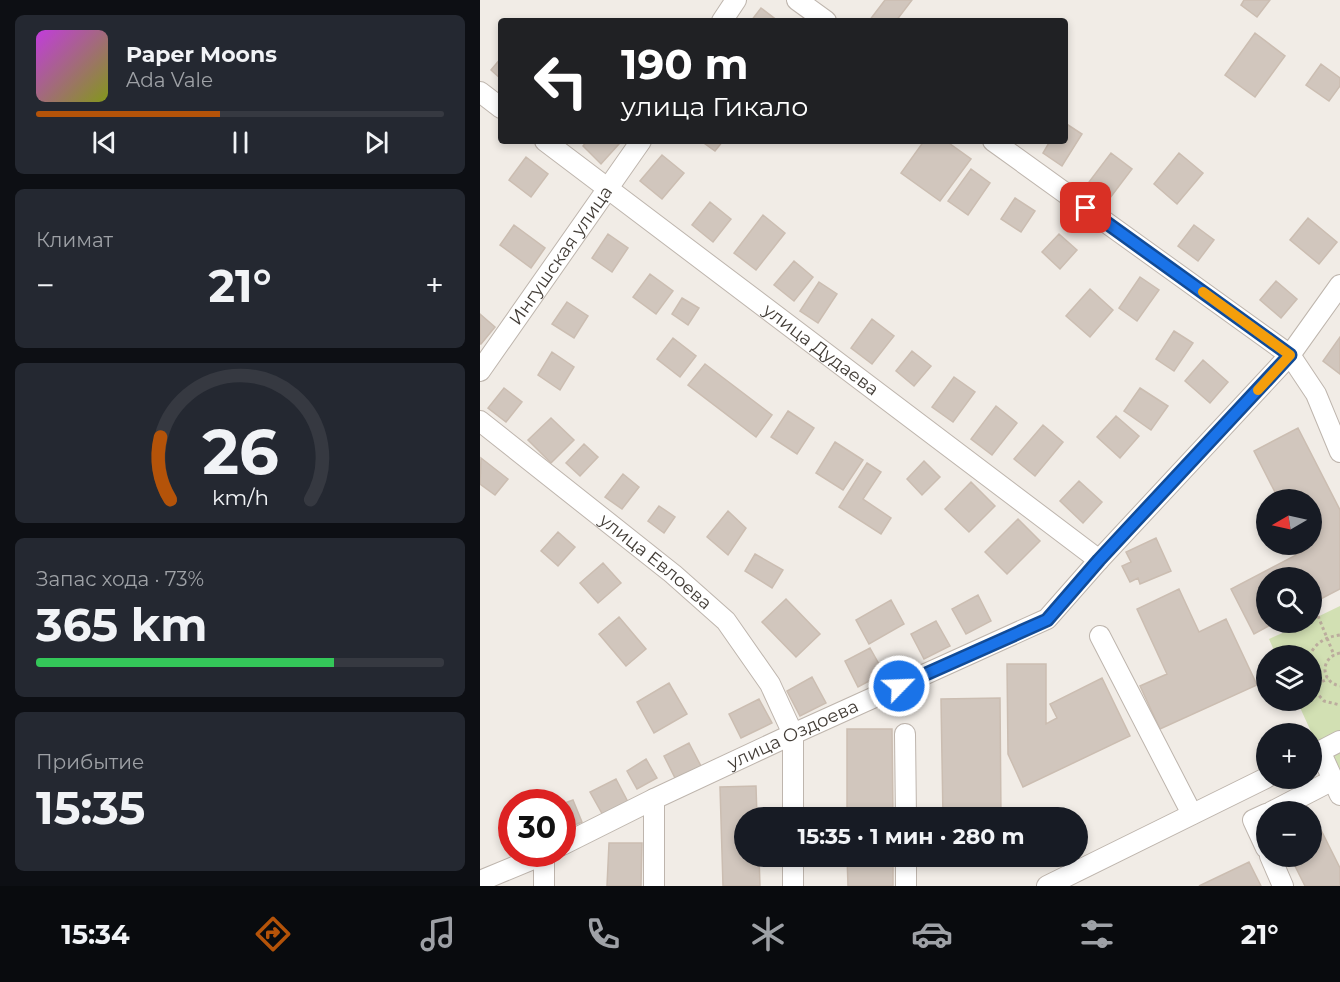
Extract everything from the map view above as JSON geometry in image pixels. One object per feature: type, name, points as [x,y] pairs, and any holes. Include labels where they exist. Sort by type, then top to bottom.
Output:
[{"type":"street","points":[[724,18],[736,0]]},
{"type":"street","points":[[797,0],[822,18]]},
{"type":"street","points":[[480,92],[498,106]]},
{"type":"street","name":"улица Дудаева","points":[[548,144],[1099,560]]},
{"type":"street","name":"Ингушская улица","points":[[480,370],[609,190],[639,144]]},
{"type":"street","points":[[997,144],[1290,355],[1316,394],[1340,452]]},
{"type":"street","name":"улица Оздоева","points":[[576,837],[793,734],[1047,620],[1099,560],[1290,355],[1340,285]]},
{"type":"street","name":"улица Евлоева","points":[[480,421],[673,574],[726,621],[770,684],[793,734]]},
{"type":"street","points":[[1100,636],[1192,814]]},
{"type":"street","points":[[793,734],[793,807]]},
{"type":"street","points":[[905,734],[906,807]]},
{"type":"street","points":[[1322,751],[1340,741]]},
{"type":"street","points":[[1301,801],[1336,788],[1322,764]]},
{"type":"street","points":[[1047,886],[1256,783]]},
{"type":"street","points":[[654,799],[654,886]]},
{"type":"street","points":[[480,881],[513,867]]},
{"type":"street","points":[[544,867],[544,886]]},
{"type":"street","points":[[793,867],[793,886]]},
{"type":"street","points":[[906,867],[906,886]]},
{"type":"street","points":[[1275,867],[1283,886]]},
{"type":"path","points":[[1322,625],[1334,655]]},
{"type":"path","points":[[1317,645],[1327,637],[1340,634]]},
{"type":"path","points":[[1340,654],[1334,655],[1326,662],[1325,667],[1328,679],[1334,685],[1340,686]]},
{"type":"path","points":[[1322,682],[1328,679]]},
{"type":"path","points":[[1322,699],[1340,705]]},
{"type":"green space","points":[[1340,606],[1340,795],[1322,756],[1322,723],[1307,723],[1302,711],[1322,711],[1322,645],[1272,645],[1269,639],[1282,633],[1322,633],[1322,615]]},
{"type":"building","points":[[885,0],[912,0],[898,18],[871,18]]},
{"type":"building","points":[[1244,0],[1270,0],[1257,17],[1241,5]]},
{"type":"building","points":[[761,8],[774,18],[753,18]]},
{"type":"building","points":[[1255,33],[1285,56],[1255,97],[1225,75]]},
{"type":"building","points":[[498,62],[498,76],[491,70]]},
{"type":"building","points":[[1321,64],[1340,78],[1340,86],[1329,101],[1306,85]]},
{"type":"building","points":[[1068,125],[1082,134],[1062,166],[1043,153],[1048,144],[1068,144]]},
{"type":"building","points":[[585,144],[619,144],[601,164],[583,146]]},
{"type":"building","points":[[705,144],[721,144],[715,151]]},
{"type":"building","points":[[922,144],[950,144],[971,159],[940,201],[901,173]]},
{"type":"building","points":[[1111,153],[1132,169],[1110,198],[1089,182]]},
{"type":"building","points":[[1179,153],[1203,173],[1177,204],[1154,184]]},
{"type":"building","points":[[662,155],[684,173],[662,199],[640,181]]},
{"type":"building","points":[[526,157],[548,174],[531,197],[509,180]]},
{"type":"building","points":[[971,169],[990,183],[968,215],[948,201]]},
{"type":"building","points":[[1015,198],[1035,211],[1021,232],[1001,219]]},
{"type":"building","points":[[710,202],[731,219],[713,242],[692,225]]},
{"type":"building","points":[[763,215],[785,233],[756,270],[734,253]]},
{"type":"building","points":[[1308,218],[1337,242],[1319,264],[1290,240]]},
{"type":"building","points":[[514,225],[545,248],[531,268],[500,245]]},
{"type":"building","points":[[1194,225],[1214,240],[1198,261],[1178,246]]},
{"type":"building","points":[[608,234],[628,248],[612,272],[592,258]]},
{"type":"building","points":[[1059,234],[1077,250],[1060,269],[1042,252]]},
{"type":"building","points":[[794,261],[813,277],[794,301],[774,285]]},
{"type":"building","points":[[650,274],[673,291],[656,314],[633,297]]},
{"type":"building","points":[[1140,277],[1159,290],[1137,321],[1119,308]]},
{"type":"building","points":[[1276,281],[1297,299],[1281,318],[1260,300]]},
{"type":"building","points":[[819,282],[837,294],[818,323],[800,311]]},
{"type":"building","points":[[1090,289],[1113,310],[1090,337],[1066,316]]},
{"type":"building","points":[[682,298],[699,308],[688,325],[672,314]]},
{"type":"building","points":[[567,302],[588,316],[574,338],[552,324]]},
{"type":"building","points":[[480,314],[495,327],[481,344],[480,344]]},
{"type":"building","points":[[872,319],[894,336],[872,364],[851,348]]},
{"type":"building","points":[[1174,331],[1193,343],[1174,371],[1156,359]]},
{"type":"building","points":[[1340,337],[1340,374],[1323,361]]},
{"type":"building","points":[[673,338],[696,356],[680,377],[657,359]]},
{"type":"building","points":[[912,351],[931,366],[914,386],[896,371]]},
{"type":"building","points":[[552,352],[574,367],[560,390],[538,375]]},
{"type":"building","points":[[1203,360],[1228,382],[1210,403],[1185,381]]},
{"type":"building","points":[[705,364],[772,415],[756,437],[688,385]]},
{"type":"building","points":[[954,377],[975,392],[953,422],[932,407]]},
{"type":"building","points":[[504,388],[522,402],[506,422],[488,408]]},
{"type":"building","points":[[1140,388],[1168,406],[1151,430],[1124,411]]},
{"type":"building","points":[[996,406],[1017,423],[992,455],[971,439]]},
{"type":"building","points":[[788,411],[814,428],[797,454],[771,437]]},
{"type":"building","points":[[1116,416],[1139,436],[1120,458],[1097,437]]},
{"type":"building","points":[[551,418],[574,440],[551,463],[528,440]]},
{"type":"building","points":[[1043,425],[1063,442],[1035,476],[1014,459]]},
{"type":"building","points":[[1298,428],[1340,510],[1340,589],[1322,598],[1322,567],[1273,567],[1296,555],[1322,555],[1322,489],[1273,489],[1254,451]]},
{"type":"building","points":[[835,442],[863,460],[843,490],[816,473]]},
{"type":"building","points":[[584,444],[598,457],[580,476],[566,463]]},
{"type":"building","points":[[481,458],[508,479],[495,495],[480,484]]},
{"type":"building","points":[[924,461],[940,477],[922,495],[907,479]]},
{"type":"building","points":[[867,463],[881,472],[863,499],[891,518],[881,534],[839,507]]},
{"type":"building","points":[[623,474],[639,487],[622,509],[605,497]]},
{"type":"building","points":[[1079,481],[1102,502],[1083,523],[1060,501]]},
{"type":"building","points":[[971,482],[995,506],[969,532],[945,509]]},
{"type":"building","points":[[659,506],[675,517],[664,533],[648,521]]},
{"type":"building","points":[[728,511],[746,528],[728,555],[707,537]]},
{"type":"building","points":[[1018,519],[1040,541],[1007,574],[985,552]]},
{"type":"building","points":[[558,532],[575,547],[558,566],[541,551]]},
{"type":"building","points":[[1156,538],[1171,571],[1140,584],[1138,578],[1130,582],[1122,566],[1131,562],[1126,552]]},
{"type":"building","points":[[755,554],[783,570],[772,588],[745,571]]},
{"type":"building","points":[[603,563],[621,583],[598,603],[580,583]]},
{"type":"building","points":[[1256,576],[1256,633],[1254,634],[1231,589]]},
{"type":"building","points":[[1179,589],[1199,632],[1226,619],[1256,685],[1160,729],[1140,686],[1167,674],[1137,609]]},
{"type":"building","points":[[978,595],[991,621],[966,634],[952,609]]},
{"type":"building","points":[[786,599],[820,634],[796,657],[762,622]]},
{"type":"building","points":[[891,600],[904,624],[869,644],[856,620]]},
{"type":"building","points":[[619,617],[646,649],[626,666],[599,634]]},
{"type":"building","points":[[936,621],[950,646],[924,659],[911,634]]},
{"type":"building","points":[[870,648],[884,673],[858,687],[845,661]]},
{"type":"building","points":[[1007,664],[1046,664],[1046,724],[1057,718],[1050,704],[1102,678],[1130,736],[1023,787],[1008,754]]},
{"type":"building","points":[[812,677],[826,703],[800,716],[787,691]]},
{"type":"building","points":[[669,683],[687,714],[654,733],[637,702]]},
{"type":"building","points":[[1000,698],[1001,807],[943,807],[941,699]]},
{"type":"building","points":[[759,699],[772,723],[741,738],[729,714]]},
{"type":"building","points":[[847,729],[892,729],[893,807],[847,807]]},
{"type":"building","points":[[689,743],[702,768],[677,782],[664,756]]},
{"type":"building","points":[[646,759],[657,778],[637,789],[627,771]]},
{"type":"building","points":[[616,779],[629,804],[604,817],[590,792]]},
{"type":"building","points":[[756,786],[757,807],[734,807],[734,867],[759,867],[760,886],[723,886],[720,787]]},
{"type":"building","points":[[576,807],[582,822],[576,824]]},
{"type":"building","points":[[1322,832],[1340,868],[1340,886],[1305,886],[1296,867],[1322,867]]},
{"type":"building","points":[[609,843],[642,843],[641,886],[607,886]]},
{"type":"building","points":[[1249,862],[1261,886],[1199,886]]},
{"type":"building","points":[[847,867],[893,867],[893,886],[848,886]]},
{"type":"slow traffic","points":[[1203,292],[1290,355],[1258,390]]},
{"type":"route","points":[[899,686],[1047,620],[1099,560],[1290,355],[1086,208]]}]
